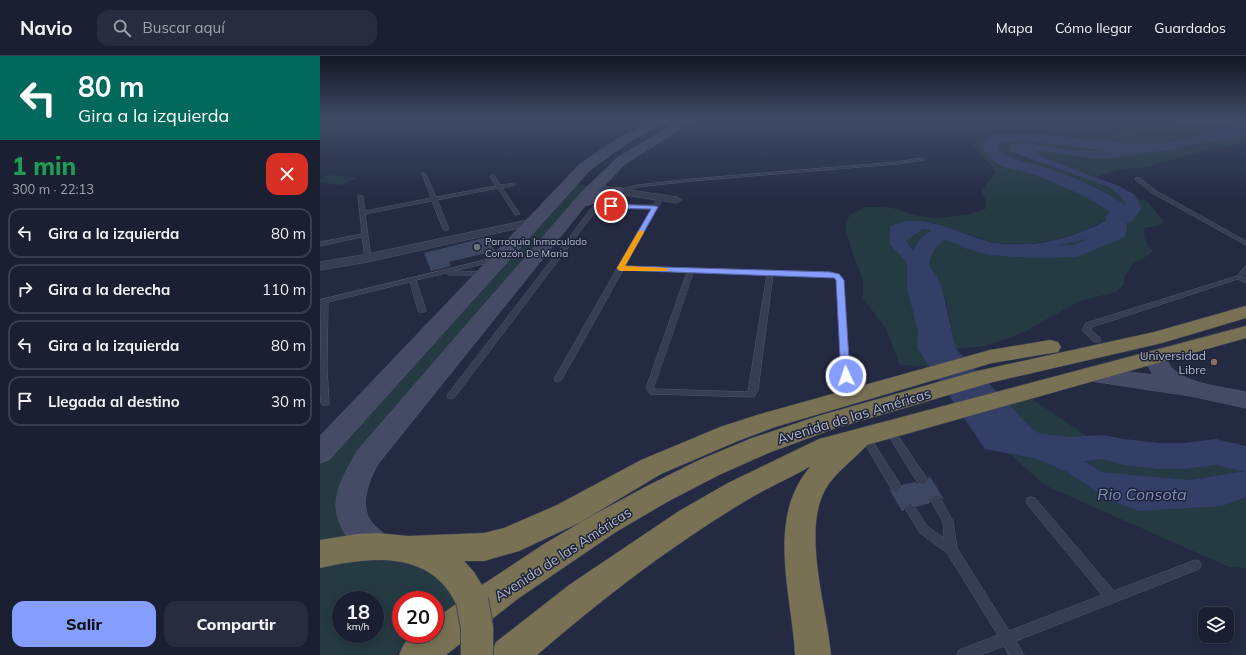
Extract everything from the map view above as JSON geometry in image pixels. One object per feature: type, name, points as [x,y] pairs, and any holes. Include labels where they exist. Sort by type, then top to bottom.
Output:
[{"type":"highway","name":"Avenida de las Américas","points":[[417,655],[494,597],[557,554],[615,518],[668,489],[719,464],[806,429],[923,386],[998,364],[1176,334],[1246,312]]},
{"type":"highway","name":"Avenida de las Américas","points":[[509,655],[581,596],[690,520],[738,491],[828,446],[1246,332]]},
{"type":"highway","points":[[998,364],[1098,340],[1176,334]]},
{"type":"highway","points":[[320,554],[358,547],[378,546],[409,549],[484,547],[508,541],[568,514],[652,467],[722,436],[766,421],[923,386]]},
{"type":"highway","points":[[813,655],[804,591],[800,536],[804,507],[809,493],[823,471],[862,437]]},
{"type":"highway","points":[[409,549],[430,556],[447,567],[462,582],[472,600],[477,620],[477,655]]},
{"type":"main road","points":[[510,267],[515,241],[585,167],[611,147]]},
{"type":"main road","points":[[378,546],[361,533],[352,516],[350,497],[356,477],[368,457],[510,267],[595,188],[621,161],[644,147]]},
{"type":"main road","points":[[568,184],[586,185],[595,188]]},
{"type":"main road","points":[[577,205],[589,199],[617,191]]},
{"type":"main road","points":[[320,453],[485,274],[510,267]]},
{"type":"main road","points":[[485,274],[510,267]]},
{"type":"main road","points":[[1160,356],[1157,362],[1159,369],[1166,376],[1177,383],[1190,388]]},
{"type":"main road","points":[[1091,374],[1190,388],[1246,400]]},
{"type":"street","points":[[595,188],[677,200]]},
{"type":"street","points":[[320,266],[368,258],[494,229],[533,222]]},
{"type":"street","points":[[494,229],[512,232],[516,236],[515,241]]},
{"type":"lane","points":[[617,191],[638,186],[684,181],[897,163],[922,159]]},
{"type":"lane","points":[[424,174],[446,229]]},
{"type":"lane","points":[[492,176],[518,214]]},
{"type":"lane","points":[[1138,179],[1154,192],[1246,243]]},
{"type":"lane","points":[[362,213],[513,184]]},
{"type":"lane","points":[[360,196],[368,258]]},
{"type":"lane","points":[[558,379],[660,198]]},
{"type":"lane","points":[[450,396],[596,206],[655,207]]},
{"type":"lane","points":[[320,244],[365,235]]},
{"type":"lane","points":[[325,403],[321,368],[322,302],[438,272],[510,267]]},
{"type":"lane","points":[[620,268],[830,274],[836,276],[840,280],[846,376]]},
{"type":"lane","points":[[1098,340],[1087,331],[1089,326],[1243,279],[1246,269]]},
{"type":"lane","points":[[691,271],[650,388],[653,392],[751,395],[754,390],[770,273]]},
{"type":"lane","points":[[438,272],[485,274]]},
{"type":"lane","points":[[412,279],[422,310]]},
{"type":"lane","points":[[320,439],[348,421]]},
{"type":"lane","points":[[888,430],[922,480]]},
{"type":"lane","points":[[862,437],[896,487]]},
{"type":"lane","points":[[1031,501],[1112,597]]},
{"type":"lane","points":[[936,502],[948,521],[951,549]]},
{"type":"lane","points":[[910,509],[924,530],[951,549],[1017,655]]},
{"type":"lane","points":[[964,655],[1195,565]]},
{"type":"shaded area","points":[[974,147],[1133,147],[1108,151],[1076,151],[1053,148],[1013,154],[1109,187],[1120,196],[1126,207],[1123,213],[1082,231],[1055,240],[1029,244],[996,243],[930,222],[890,227],[925,284],[939,327],[945,365],[933,367],[900,365],[886,329],[863,298],[863,280],[854,258],[845,227],[849,216],[864,207],[893,208],[918,216],[938,218],[970,214],[985,209],[986,201],[982,191],[996,171]]},
{"type":"shaded area","points":[[1178,147],[1222,147],[1146,167],[1116,170],[1096,177],[1043,157],[1034,151],[1147,152]]},
{"type":"shaded area","points":[[330,175],[357,178],[341,185],[320,182],[320,179]]},
{"type":"shaded area","points":[[568,184],[592,186],[368,457],[352,516],[409,549],[472,600],[444,620],[444,591],[392,591],[392,643],[412,643],[395,655],[320,655],[320,453]]},
{"type":"shaded area","points":[[1137,199],[1147,201],[1164,222],[1160,225],[1144,228],[1146,240],[1153,251],[1141,260],[1134,263],[1125,276],[1124,284],[1116,292],[1080,301],[1022,333],[1000,341],[984,346],[956,349],[946,300],[939,282],[932,269],[906,241],[923,229],[945,233],[968,243],[989,249],[1012,251],[1039,249],[1142,208]]},
{"type":"shaded area","points":[[1028,396],[1103,447],[1159,456],[1216,452],[1246,446],[1246,471],[1190,480],[1102,472],[1030,427],[1006,402]]},
{"type":"shaded area","points":[[979,406],[999,428],[1028,455],[1067,472],[1109,500],[1246,497],[1246,568],[1229,567],[1044,485],[962,410]]},
{"type":"water","name":"Rio Consota","points":[[1051,147],[1076,151],[1108,151],[1123,148],[1180,147],[1121,157],[1095,159],[1045,151],[1035,151],[1043,157],[1121,187],[1135,195],[1142,208],[1132,221],[1093,238],[1039,249],[1012,251],[989,249],[968,243],[945,233],[923,229],[906,241],[935,273],[942,288],[956,349],[1030,427],[1102,472],[1190,480],[1246,471],[1246,497],[1222,506],[1139,511],[1109,500],[1067,472],[1028,455],[999,428],[945,365],[939,327],[925,284],[918,273],[890,245],[890,227],[902,222],[915,221],[929,222],[982,240],[1003,244],[1040,243],[1084,231],[1123,213],[1126,207],[1120,196],[1109,187],[1013,153],[1009,148]]},
{"type":"building","points":[[487,237],[495,251],[449,262],[451,266],[431,271],[424,253]]},
{"type":"building","points":[[930,477],[944,499],[936,496],[932,497],[930,503],[917,507],[910,504],[906,505],[904,511],[902,511],[889,489],[896,492],[900,491],[902,485],[915,482],[918,484],[926,484],[928,478]]},
{"type":"waterway","points":[[989,147],[997,157],[1006,162],[1039,171],[1101,197],[1123,213],[1115,217],[1118,226],[1116,234],[1077,251],[1034,252],[989,249],[968,243],[965,240],[945,233],[939,234],[928,242],[918,261],[919,288],[931,332],[931,348],[997,440],[1069,450],[1103,447],[1124,452],[1159,456],[1184,456],[1216,452],[1246,459]]},
{"type":"waterway","points":[[1114,147],[1166,147]]},
{"type":"slow traffic","points":[[641,232],[620,268],[665,270]]},
{"type":"place","name":"Parroquia Inmaculado Corazón De Maria","points":[[477,247]]},
{"type":"place","name":"Universidad Libre","points":[[1214,362]]},
{"type":"route","points":[[611,206],[655,207],[620,268],[830,274],[836,276],[840,280],[846,376]]}]
